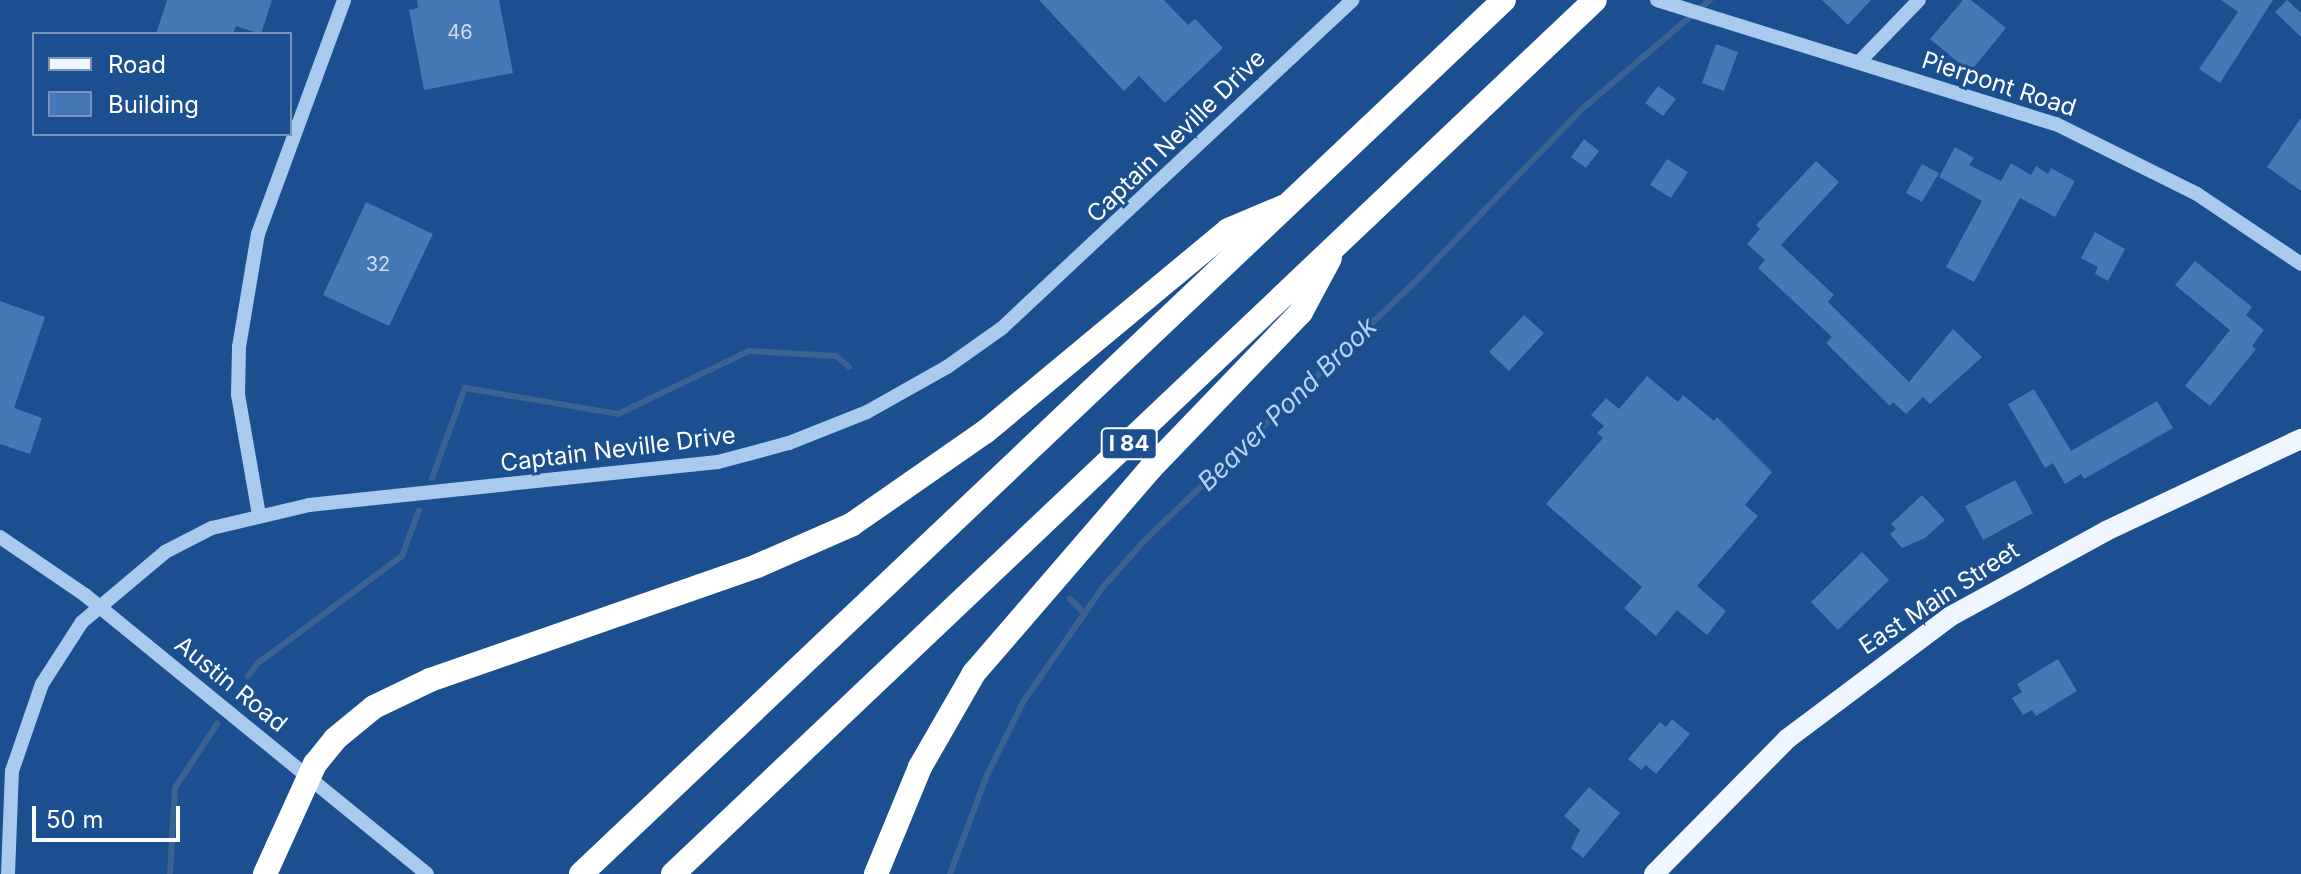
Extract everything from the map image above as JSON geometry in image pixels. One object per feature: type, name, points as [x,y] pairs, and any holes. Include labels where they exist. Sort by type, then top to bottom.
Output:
[{"type":"highway","name":"I 84","points":[[581,874],[1504,0]]},
{"type":"highway","name":"I 84","points":[[673,874],[1589,6]]},
{"type":"highway","points":[[265,874],[309,775],[347,728],[403,691],[757,566],[851,525],[985,432],[1228,230],[1288,206]]},
{"type":"highway","points":[[876,874],[926,755],[974,673],[1130,490],[1301,312],[1334,248]]},
{"type":"main road","name":"East Main Street","points":[[1654,874],[1787,739],[1951,616],[2106,531],[2301,439]]},
{"type":"street","points":[[259,515],[238,395],[239,347],[258,234],[344,0]]},
{"type":"street","name":"Captain Neville Drive","points":[[8,874],[9,793],[20,738],[55,660],[98,606],[179,543],[259,515],[309,505],[718,462],[789,443],[867,412],[947,367],[1002,328],[1352,0]]},
{"type":"street","name":"Pierpont Road","points":[[1657,0],[2029,114],[2089,138],[2219,207],[2301,264]]},
{"type":"street","points":[[1859,62],[1919,0]]},
{"type":"street","name":"Austin Road","points":[[0,537],[98,606],[427,874]]},
{"type":"building","points":[[167,0],[272,0],[262,32],[236,26],[234,32],[157,32]]},
{"type":"building","points":[[417,0],[499,0],[513,73],[424,90],[409,10],[418,8]]},
{"type":"building","points":[[1039,0],[1164,0],[1188,25],[1195,19],[1223,48],[1165,103],[1139,76],[1124,91]]},
{"type":"building","points":[[1822,0],[1871,0],[1848,25]]},
{"type":"building","points":[[1963,0],[1971,0],[2006,28],[1970,72],[1930,39]]},
{"type":"building","points":[[2221,0],[2273,0],[2220,83],[2199,69],[2238,12]]},
{"type":"building","points":[[2287,0],[2301,13],[2301,37],[2275,12]]},
{"type":"building","points":[[1716,44],[1738,52],[1724,91],[1702,83]]},
{"type":"building","points":[[1658,86],[1676,99],[1663,116],[1645,103]]},
{"type":"building","points":[[2301,118],[2301,191],[2267,167]]},
{"type":"building","points":[[1584,139],[1599,151],[1586,168],[1571,157]]},
{"type":"building","points":[[1955,147],[1974,158],[1969,165],[2001,181],[2011,163],[2031,175],[2036,166],[2048,174],[2051,168],[2075,181],[2055,217],[2020,198],[1974,282],[1946,267],[1982,201],[1939,177]]},
{"type":"building","points":[[1667,159],[1688,172],[1671,198],[1650,185]]},
{"type":"building","points":[[1816,161],[1839,182],[1781,245],[1834,295],[1828,302],[1909,382],[1953,329],[1982,357],[1930,404],[1923,397],[1906,414],[1893,402],[1890,406],[1826,343],[1832,337],[1758,268],[1765,260],[1747,244],[1760,229],[1756,225]]},
{"type":"building","points":[[1922,164],[1939,173],[1922,202],[1906,193]]},
{"type":"building","points":[[366,202],[433,234],[389,326],[323,295]]},
{"type":"building","points":[[2095,232],[2125,249],[2108,281],[2095,274],[2098,267],[2081,258]]},
{"type":"building","points":[[2195,261],[2252,307],[2246,315],[2264,330],[2252,346],[2256,349],[2210,406],[2185,386],[2230,330],[2175,285]]},
{"type":"building","points":[[0,301],[45,317],[14,408],[42,418],[30,454],[0,444]]},
{"type":"building","points":[[1524,315],[1544,333],[1509,371],[1489,352]]},
{"type":"building","points":[[1647,376],[1678,402],[1683,395],[1714,421],[1717,417],[1772,472],[1745,505],[1758,516],[1697,586],[1726,611],[1707,635],[1677,610],[1656,636],[1624,608],[1642,587],[1546,504],[1603,438],[1597,433],[1604,426],[1591,415],[1606,398],[1619,409]]},
{"type":"building","points":[[2034,389],[2071,451],[2157,401],[2173,428],[2084,479],[2081,474],[2065,484],[2053,463],[2045,468],[2008,404]]},
{"type":"building","points":[[2015,480],[2033,513],[1983,540],[1965,506]]},
{"type":"building","points":[[1922,495],[1945,520],[1925,538],[1902,548],[1890,534],[1896,529],[1891,524]]},
{"type":"building","points":[[1862,552],[1889,580],[1838,630],[1811,602]]},
{"type":"building","points":[[2058,659],[2077,691],[2036,716],[2032,710],[2023,715],[2012,698],[2022,692],[2017,684]]},
{"type":"building","points":[[1672,719],[1690,734],[1656,774],[1646,765],[1641,770],[1628,759],[1660,722],[1666,727]]},
{"type":"building","points":[[1589,787],[1620,813],[1583,858],[1571,848],[1580,830],[1564,816]]},
{"type":"waterway","name":"Beaver Pond Brook","points":[[950,874],[987,775],[1023,702],[1103,587],[1146,539],[1418,279],[1581,110],[1710,0]]},
{"type":"waterway","points":[[432,478],[465,388],[618,414],[749,351],[836,356],[849,367]]},
{"type":"waterway","points":[[248,676],[258,663],[402,556],[419,510]]},
{"type":"waterway","points":[[1070,599],[1083,612]]},
{"type":"waterway","points":[[170,874],[175,788],[217,724]]}]
